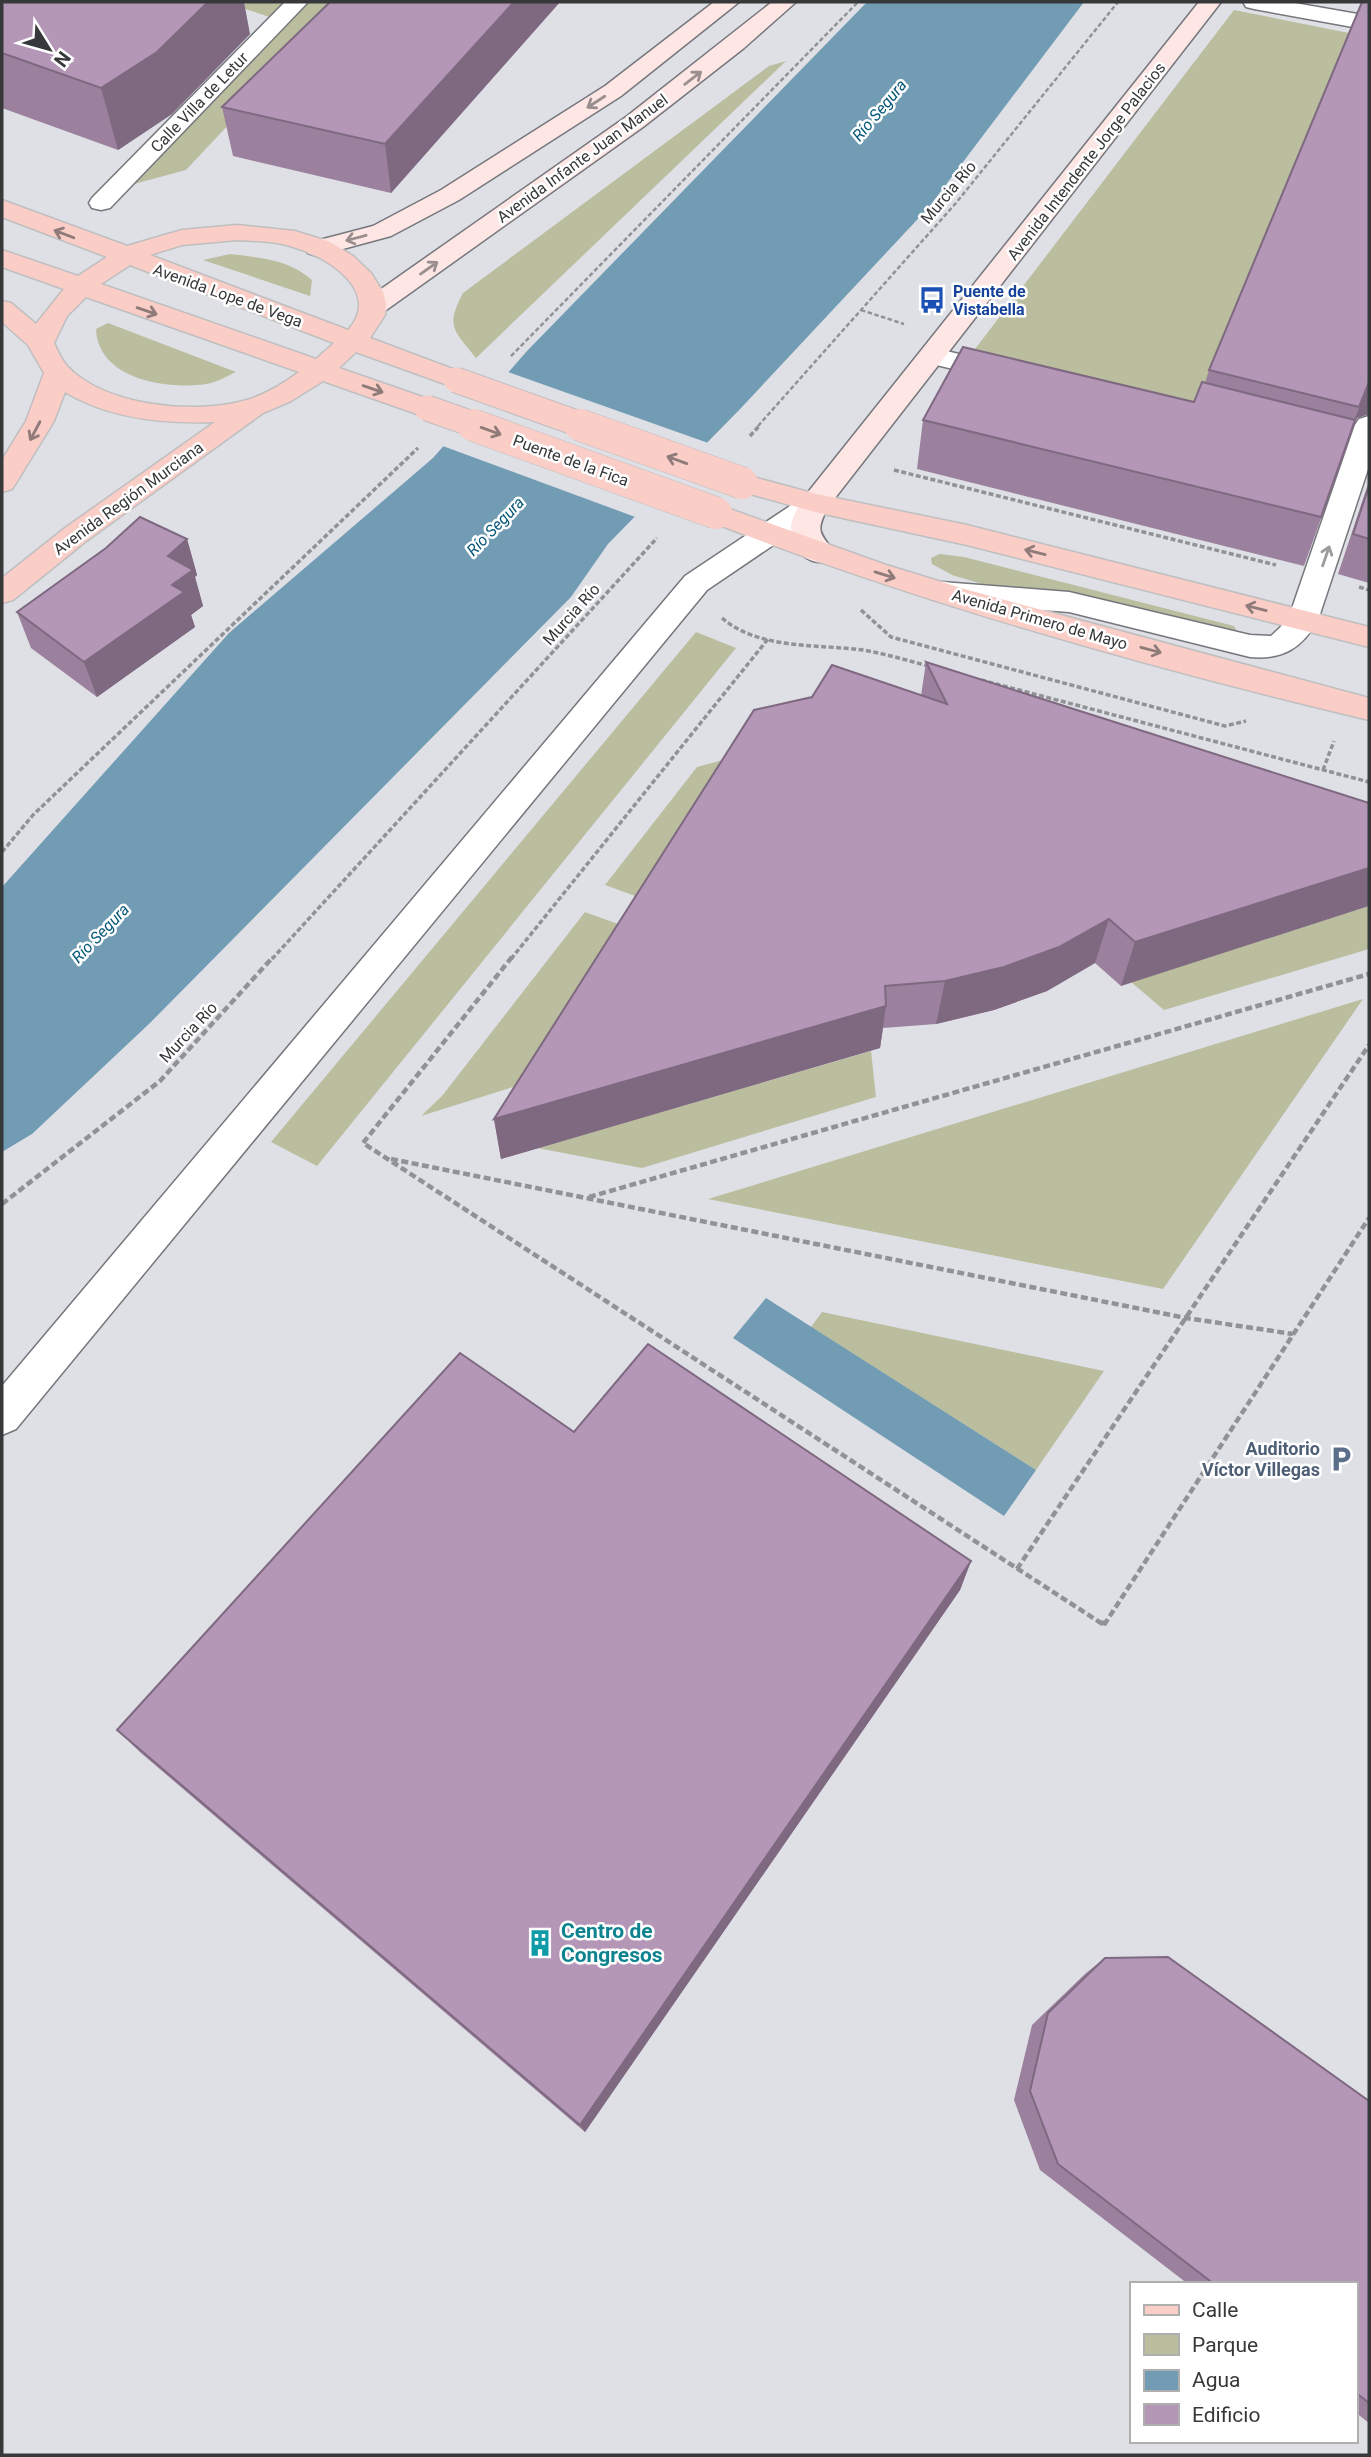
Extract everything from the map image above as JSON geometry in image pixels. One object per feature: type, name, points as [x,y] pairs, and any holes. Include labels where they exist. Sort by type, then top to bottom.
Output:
[{"type":"main road","points":[[317,248],[382,231],[450,195],[612,91],[728,2]]},
{"type":"main road","name":"Avenida Infante Juan Manuel","points":[[373,307],[608,142],[710,64],[785,2]]},
{"type":"main road","name":"Avenida Intendente Jorge Palacios","points":[[820,554],[809,544],[805,533],[807,517],[815,503],[934,356],[1210,2]]},
{"type":"main road","name":"Avenida Lope de Vega","points":[[3,209],[456,380],[741,483],[815,503]]},
{"type":"main road","points":[[2,309],[41,342],[58,373],[94,397],[134,408],[185,414],[257,406],[285,394],[319,371],[353,341],[370,317],[373,307],[366,285],[358,274],[347,263],[317,248],[279,235],[220,231],[170,239],[123,256],[82,288],[53,316],[43,330],[41,342]]},
{"type":"main road","points":[[2,258],[319,371]]},
{"type":"main road","name":"Puente de la Fica","points":[[319,371],[716,513]]},
{"type":"main road","points":[[2,483],[40,421],[58,373]]},
{"type":"main road","name":"Avenida Región Murciana","points":[[2,593],[85,527],[257,406]]},
{"type":"main road","points":[[815,503],[954,532],[1369,637]]},
{"type":"main road","name":"Avenida Primero de Mayo","points":[[716,513],[820,554],[942,592],[1369,709]]},
{"type":"street","name":"Calle Villa de Letur","points":[[101,203],[297,2]]},
{"type":"street","points":[[1254,2],[1369,23]]},
{"type":"street","points":[[934,356],[1036,381]]},
{"type":"street","points":[[942,592],[1069,602],[1260,648],[1289,641],[1303,620],[1320,576],[1352,461],[1369,425]]},
{"type":"street","points":[[2,1416],[696,583],[815,503]]},
{"type":"path","name":"Murcia Río","points":[[745,442],[956,203],[1118,2]]},
{"type":"path","points":[[861,310],[905,324]]},
{"type":"path","points":[[849,461],[1369,590]]},
{"type":"path","name":"Murcia Río","points":[[2,1204],[160,1081],[662,533]]},
{"type":"path","points":[[696,583],[727,626],[768,639],[877,653],[945,670]]},
{"type":"path","points":[[768,639],[363,1143],[1104,1625],[1369,1218]]},
{"type":"path","points":[[972,677],[1369,782]]},
{"type":"path","points":[[587,1198],[1369,974]]},
{"type":"path","points":[[1017,1570],[1369,1045]]},
{"type":"path","points":[[387,1158],[1186,1318],[1293,1334]]},
{"type":"green space","points":[[225,2],[344,2],[186,170],[97,194],[278,20]]},
{"type":"green space","points":[[1234,10],[1354,34],[1198,406],[972,353]]},
{"type":"green space","points":[[786,61],[476,358],[454,328],[454,314],[463,293],[769,66]]},
{"type":"green space","points":[[230,254],[274,261],[303,273],[312,280],[310,296],[203,260]]},
{"type":"green space","points":[[108,323],[236,372],[214,382],[190,385],[172,385],[137,378],[108,360],[100,346],[96,329]]},
{"type":"green space","points":[[940,554],[964,557],[1234,626],[1237,631],[1235,633],[982,584],[952,575],[932,564],[931,558]]},
{"type":"green space","points":[[696,632],[736,648],[317,1166],[271,1142]]},
{"type":"green space","points":[[756,751],[660,905],[605,885],[697,767]]},
{"type":"green space","points":[[1369,906],[1369,949],[1164,1010],[1131,982]]},
{"type":"green space","points":[[585,912],[643,933],[519,1100],[513,1087],[421,1116],[442,1096]]},
{"type":"green space","points":[[1363,999],[1163,1289],[708,1199]]},
{"type":"green space","points":[[871,1051],[876,1097],[642,1168],[537,1148]]},
{"type":"green space","points":[[822,1312],[1104,1371],[1036,1470],[811,1327]]},
{"type":"water","name":"Río Segura","points":[[867,2],[1084,2],[929,207],[742,407],[608,544],[571,597],[150,1023],[32,1134],[2,1152],[2,887],[229,633],[433,458],[527,351]]},
{"type":"water","points":[[766,1298],[1036,1470],[1004,1516],[733,1338]]},
{"type":"pier","points":[[505,371],[711,444],[638,518],[440,445]]},
{"type":"building","points":[[2,2],[208,2],[157,52],[101,88],[2,53]]},
{"type":"building","points":[[330,2],[514,2],[385,144],[222,107]]},
{"type":"building","points":[[1362,2],[1369,2],[1369,382],[1359,407],[1209,370]]},
{"type":"building","points":[[963,347],[1194,402],[1202,382],[1355,420],[1321,517],[923,420]]},
{"type":"building","points":[[1369,486],[1369,539],[1353,534]]},
{"type":"building","points":[[140,517],[187,539],[168,556],[193,570],[172,585],[184,592],[84,662],[17,612],[106,548]]},
{"type":"building","points":[[926,662],[1369,803],[1369,868],[1135,942],[1109,919],[1059,947],[1004,967],[945,981],[885,986],[886,1006],[494,1119],[754,710],[812,697],[832,665],[947,704]]},
{"type":"building","name":"Centro de Congresos","points":[[648,1344],[971,1561],[580,2125],[117,1730],[460,1353],[574,1432]]},
{"type":"building","points":[[1168,1957],[1369,2101],[1369,2403],[1357,2394],[1357,2282],[1211,2282],[1058,2164],[1030,2091],[1048,2013],[1105,1958]]},
{"type":"place","name":"Puente de Vistabella","points":[[932,300]]},
{"type":"place","name":"Auditorio Víctor Villegas","points":[[1341,1459]]},
{"type":"place","name":"Centro de Congresos","points":[[540,1943]]}]
